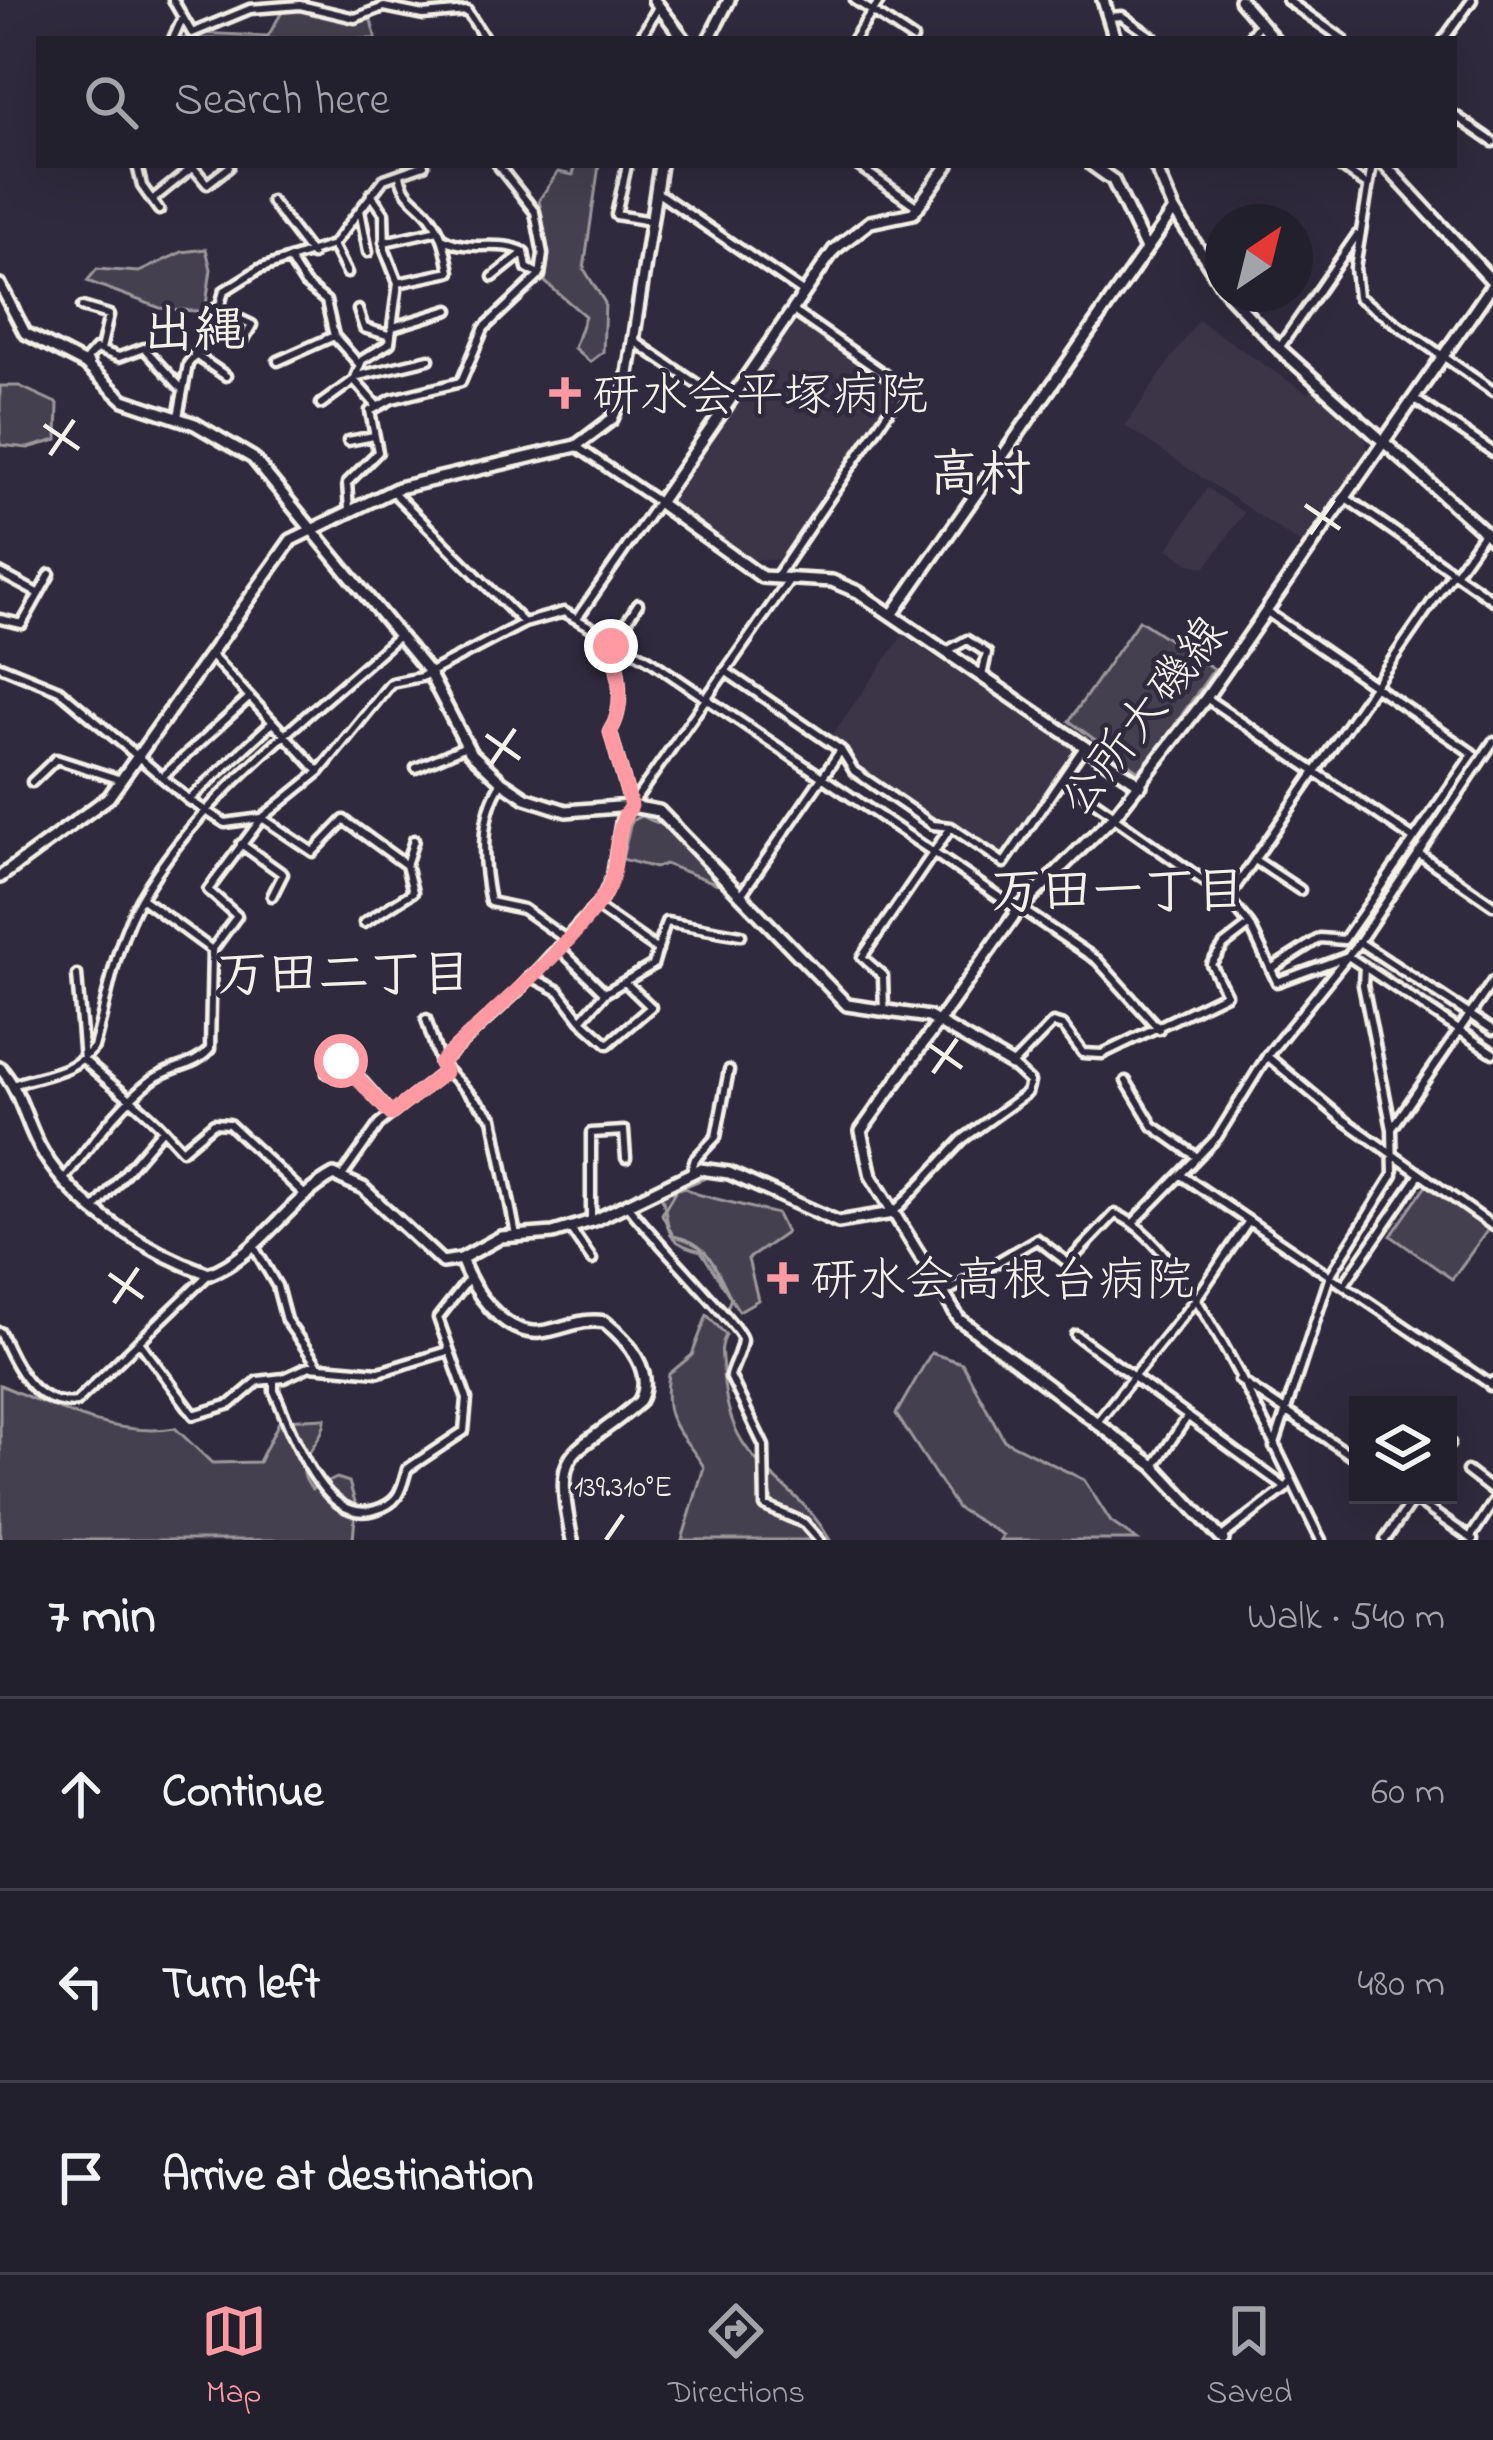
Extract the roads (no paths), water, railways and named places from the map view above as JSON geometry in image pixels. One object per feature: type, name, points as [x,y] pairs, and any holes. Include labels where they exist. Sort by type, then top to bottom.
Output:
[{"type":"street","points":[[173,0],[192,33],[205,32],[231,13],[300,5],[355,18],[384,7],[434,15],[455,10],[474,18],[483,36]]},
{"type":"street","points":[[711,36],[729,0]]},
{"type":"street","points":[[855,0],[910,36]]},
{"type":"street","points":[[856,36],[880,0]]},
{"type":"street","points":[[1103,0],[1113,36]]},
{"type":"street","points":[[1240,0],[1272,36]]},
{"type":"street","points":[[1287,0],[1339,36]]},
{"type":"street","points":[[1446,36],[1472,0]]},
{"type":"street","points":[[641,36],[656,4],[682,36]]},
{"type":"street","points":[[1109,17],[1122,16],[1151,36]]},
{"type":"street","points":[[174,36],[181,20]]},
{"type":"street","points":[[1251,36],[1260,22]]},
{"type":"street","points":[[1457,117],[1493,142]]},
{"type":"street","points":[[138,168],[159,210]]},
{"type":"street","points":[[152,200],[192,168]]},
{"type":"street","points":[[194,168],[207,184],[228,168]]},
{"type":"street","points":[[178,417],[194,354],[211,336],[224,291],[241,278],[333,245],[384,179],[417,168]]},
{"type":"street","points":[[376,405],[461,382],[484,328],[540,274],[543,254],[535,212],[500,168]]},
{"type":"street","points":[[626,168],[616,215],[651,221]]},
{"type":"street","points":[[0,877],[99,808],[278,552],[309,528],[391,490],[576,446],[597,434],[621,405],[660,168]]},
{"type":"street","points":[[861,168],[919,208]]},
{"type":"street","points":[[578,617],[834,250],[860,226],[919,208],[946,168]]},
{"type":"street","points":[[1096,168],[1113,180],[1144,247]]},
{"type":"street","points":[[1156,168],[1174,210],[1205,258]]},
{"type":"street","points":[[1342,168],[1367,185]]},
{"type":"street","points":[[1371,168],[1359,232],[1358,297],[1493,391]]},
{"type":"street","points":[[1388,168],[1493,283]]},
{"type":"street","points":[[398,283],[450,272],[445,239],[404,191],[400,175]]},
{"type":"street","points":[[656,191],[804,293]]},
{"type":"street","points":[[371,194],[384,213],[384,242],[398,283],[386,347],[359,364],[356,378],[376,405]]},
{"type":"street","points":[[272,201],[312,255]]},
{"type":"street","points":[[360,210],[368,252]]},
{"type":"street","points":[[892,615],[1174,210]]},
{"type":"street","points":[[384,242],[438,230]]},
{"type":"street","points":[[1279,348],[1359,232]]},
{"type":"street","points":[[445,239],[473,249],[513,246],[524,252]]},
{"type":"street","points":[[333,245],[346,273]]},
{"type":"street","points":[[524,252],[527,268],[540,274]]},
{"type":"street","points":[[493,277],[524,252]]},
{"type":"street","points":[[290,261],[305,284],[326,301],[334,336],[359,364]]},
{"type":"street","name":"公所大磯線","points":[[1222,1538],[1154,1466],[959,1318],[865,1164],[861,1131],[1019,909],[1114,816],[1206,698],[1493,283]]},
{"type":"street","points":[[0,285],[25,333],[93,373],[124,400],[178,417],[253,458],[428,671],[466,746],[502,782],[526,798],[566,811],[631,806],[668,816],[847,1005],[940,1022],[1028,1078],[1028,1093],[963,1139],[893,1213],[838,1222],[729,1173],[691,1172],[591,1222],[492,1239],[461,1259],[435,1258],[343,1175]]},
{"type":"street","points":[[82,308],[109,315],[101,349],[86,359],[93,373]]},
{"type":"street","points":[[216,308],[252,325],[244,339]]},
{"type":"street","points":[[358,310],[364,328],[392,332],[449,310]]},
{"type":"street","points":[[775,579],[904,388],[792,310]]},
{"type":"street","points":[[1228,898],[1454,573],[1489,536],[1279,348],[1246,312]]},
{"type":"street","points":[[278,361],[334,336]]},
{"type":"street","points":[[634,341],[726,404]]},
{"type":"street","points":[[101,349],[119,357],[144,348],[183,390]]},
{"type":"street","points":[[194,354],[226,376]]},
{"type":"street","points":[[321,404],[356,378],[429,359]]},
{"type":"street","points":[[1413,398],[1493,452]]},
{"type":"street","points":[[349,509],[347,483],[378,452],[369,422],[376,405]]},
{"type":"street","points":[[348,441],[374,436]]},
{"type":"street","points":[[576,446],[754,574],[844,585],[1141,785]]},
{"type":"street","points":[[391,490],[524,623]]},
{"type":"street","points":[[1346,498],[1493,600]]},
{"type":"street","points":[[0,573],[39,594]]},
{"type":"street","points":[[0,619],[22,624],[50,574]]},
{"type":"street","points":[[0,1332],[25,1379],[57,1403],[76,1402],[209,1274],[254,1247],[305,1195],[343,1175],[391,1114],[442,1068],[608,889],[621,820],[790,579]]},
{"type":"street","points":[[631,806],[610,731],[620,718],[614,639],[638,604]]},
{"type":"street","points":[[64,1179],[132,1096],[159,1075],[201,1059],[210,1049],[212,950],[238,916],[208,890],[262,818],[320,772],[386,687],[524,623],[563,612],[614,639],[1097,960],[1159,1029]]},
{"type":"street","points":[[1267,612],[1493,767]]},
{"type":"street","points":[[13,1085],[54,1076],[84,1060],[94,1047],[141,898],[205,813],[399,635]]},
{"type":"street","points":[[945,652],[967,640],[987,653],[982,676]]},
{"type":"street","points":[[209,652],[320,772]]},
{"type":"street","points":[[1,669],[59,690],[205,813],[225,823],[262,818],[313,852],[344,820],[406,865]]},
{"type":"street","points":[[725,671],[841,751],[854,771],[933,825],[951,827],[1004,863],[1084,746]]},
{"type":"street","points":[[163,777],[250,698]]},
{"type":"street","points":[[1206,698],[1414,839]]},
{"type":"street","points":[[189,800],[273,722]]},
{"type":"street","points":[[1135,1221],[1216,1137],[1267,1056],[1359,942],[1493,742]]},
{"type":"street","points":[[416,768],[466,746]]},
{"type":"street","points":[[740,897],[841,751]]},
{"type":"street","points":[[1271,969],[1320,938],[1344,940],[1473,754]]},
{"type":"street","points":[[32,782],[56,760],[121,780]]},
{"type":"street","points":[[1062,779],[1228,898],[1250,925],[1277,982],[1348,956]]},
{"type":"street","points":[[502,782],[490,801],[483,868],[490,902],[523,909],[564,938]]},
{"type":"street","points":[[884,1012],[883,976],[862,957],[951,827]]},
{"type":"street","points":[[364,923],[413,892],[406,865],[414,840]]},
{"type":"street","points":[[241,844],[283,874],[272,896]]},
{"type":"street","points":[[1418,853],[1493,904]]},
{"type":"street","points":[[1255,860],[1300,890]]},
{"type":"street","points":[[141,898],[212,950]]},
{"type":"street","points":[[595,906],[658,950]]},
{"type":"street","points":[[581,1020],[605,993],[653,965],[666,922],[741,935]]},
{"type":"street","points":[[1012,1065],[1034,1037],[1053,1023],[1092,1056],[1159,1029],[1226,994],[1211,964],[1224,945],[1250,925]]},
{"type":"street","points":[[1359,942],[1493,1030]]},
{"type":"street","points":[[558,947],[605,993]]},
{"type":"street","points":[[1348,956],[1493,1053]]},
{"type":"street","points":[[1274,1447],[1330,1276],[1393,1175],[1392,1129],[1363,985],[1364,967]]},
{"type":"street","points":[[77,975],[84,1060],[112,1087],[132,1096],[182,1150],[214,1123],[229,1124],[305,1195]]},
{"type":"street","points":[[530,976],[559,991],[608,1045],[651,1006],[625,982]]},
{"type":"street","points":[[1392,1129],[1493,981]]},
{"type":"street","points":[[426,1019],[442,1068],[493,1118],[517,1235]]},
{"type":"street","points":[[1267,1056],[1493,1226]]},
{"type":"street","points":[[327,1073],[346,1063],[391,1114]]},
{"type":"street","points":[[0,1068],[13,1085],[43,1154],[64,1179],[152,1252],[209,1274]]},
{"type":"street","points":[[691,1172],[694,1160],[716,1137],[729,1070]]},
{"type":"street","points":[[1126,1081],[1154,1126],[1197,1157]]},
{"type":"street","points":[[96,1207],[163,1129]]},
{"type":"street","points":[[591,1222],[591,1133],[624,1131],[626,1158]]},
{"type":"street","points":[[1181,1174],[1492,1385]]},
{"type":"street","points":[[1344,1285],[1420,1174]]},
{"type":"street","points":[[628,1206],[652,1240],[695,1277],[708,1303],[739,1328],[742,1340],[730,1376],[764,1446],[765,1507],[804,1523],[819,1540]]},
{"type":"street","points":[[943,1294],[1037,1239],[1068,1264],[1114,1214],[1135,1221],[1196,1299],[1274,1447],[1288,1485],[1319,1537],[1308,1540]]},
{"type":"street","points":[[1097,1422],[1196,1299],[1250,1221]]},
{"type":"street","points":[[570,1228],[592,1260]]},
{"type":"street","points":[[254,1247],[277,1286],[286,1320],[317,1365]]},
{"type":"street","points":[[461,1259],[469,1279],[520,1329],[542,1332],[582,1321],[605,1322],[643,1370],[645,1391],[639,1402],[569,1456],[560,1480],[572,1540]]},
{"type":"street","points":[[274,1380],[274,1391],[328,1498],[367,1512],[395,1501],[407,1468],[464,1431],[467,1399],[439,1318],[469,1279]]},
{"type":"street","points":[[1076,1335],[1288,1485]]},
{"type":"street","points":[[140,1343],[194,1415],[231,1404],[258,1381],[317,1365],[380,1372],[448,1352]]},
{"type":"street","points":[[1236,1378],[1349,1454]]},
{"type":"street","points":[[1154,1466],[1187,1416]]},
{"type":"street","points":[[1467,1472],[1493,1491]]},
{"type":"street","points":[[1222,1538],[1288,1485]]},
{"type":"street","points":[[1424,1504],[1472,1539],[1493,1503]]},
{"type":"street","points":[[1385,1540],[1408,1504]]},
{"type":"waterway","points":[[1360,956],[1493,1045]]},
{"type":"waterway","points":[[705,1178],[676,1190],[662,1214],[673,1236],[696,1244],[710,1258],[731,1298],[726,1311]]},
{"type":"place","name":"研水会平塚病院","points":[[565,393]]},
{"type":"place","name":"研水会高根台病院","points":[[783,1278]]},
{"type":"district","name":"出縄","points":[[194,328]]},
{"type":"district","name":"高村","points":[[980,472]]},
{"type":"district","name":"万田一丁目","points":[[1118,889]]},
{"type":"district","name":"万田二丁目","points":[[344,972]]}]
